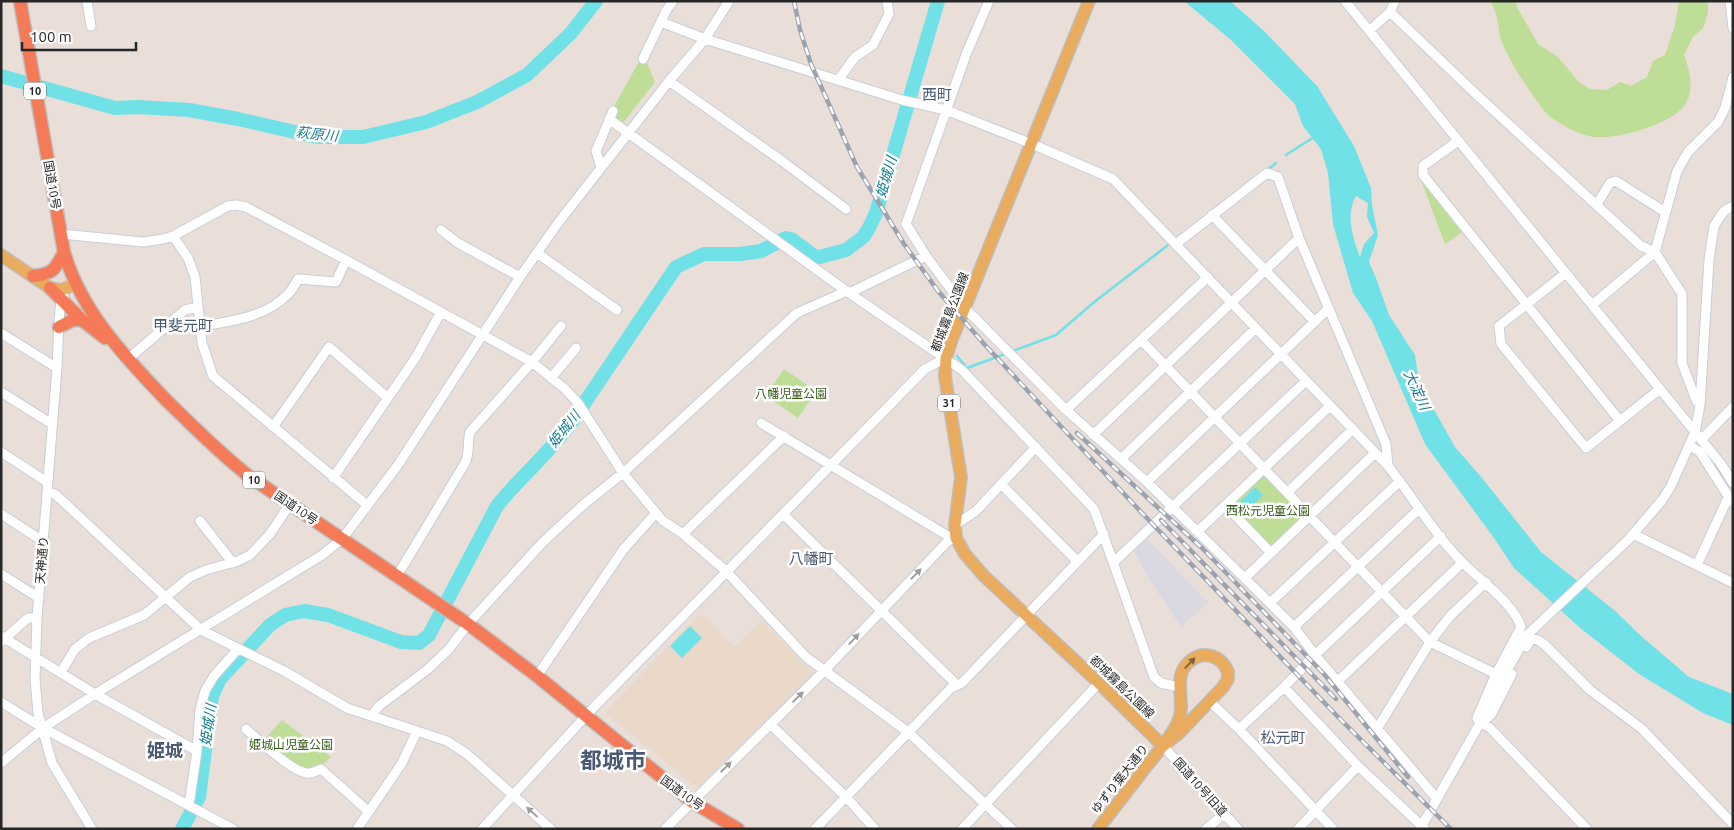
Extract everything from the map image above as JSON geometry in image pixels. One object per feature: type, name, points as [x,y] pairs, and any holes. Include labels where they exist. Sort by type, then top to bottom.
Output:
[{"type":"highway","name":"国道10号","points":[[20,1],[64,252],[76,284],[113,344],[197,431],[221,454],[250,477],[468,624],[537,676],[691,801],[738,829]]},
{"type":"highway","points":[[34,276],[46,275],[54,270],[64,252]]},
{"type":"highway","points":[[50,288],[82,320],[113,344]]},
{"type":"highway","points":[[59,327],[73,320],[82,320]]},
{"type":"main road","name":"都城霧島公園線","points":[[1089,1],[946,358],[945,377],[961,477],[955,524],[956,538],[965,554],[979,570],[1163,746]]},
{"type":"main road","points":[[1,255],[50,288],[61,290],[76,284]]},
{"type":"main road","points":[[1208,655],[1218,658],[1227,668],[1228,672],[1228,679],[1223,688],[1180,732],[1163,746],[1182,712],[1180,680],[1187,664],[1198,656],[1208,655]]},
{"type":"main road","name":"ゆずり葉大通り","points":[[1098,829],[1163,746]]},
{"type":"street","points":[[87,1],[91,26]]},
{"type":"street","points":[[643,59],[673,1]]},
{"type":"street","points":[[1,763],[42,728],[322,555],[342,539],[398,464],[536,253],[601,167],[705,39],[729,1]]},
{"type":"street","points":[[839,79],[855,58],[873,45],[889,14],[887,1]]},
{"type":"street","points":[[990,1],[967,52],[906,224],[926,256],[965,308],[1066,410],[1147,482],[1294,627],[1314,655],[1437,799]]},
{"type":"street","points":[[1345,1],[1721,464],[1732,481]]},
{"type":"street","points":[[1369,31],[1390,12],[1395,1]]},
{"type":"street","points":[[1730,1],[1733,28]]},
{"type":"street","points":[[1390,12],[1641,246],[1655,252],[1682,294],[1682,363],[1696,400],[1700,405]]},
{"type":"street","points":[[661,22],[705,39],[902,100],[946,110],[1032,144],[1112,179],[1388,466],[1462,563],[1486,582],[1518,619],[1521,627],[1496,674],[1477,718],[1480,723],[1489,727],[1587,829]]},
{"type":"street","points":[[1592,305],[1655,252],[1677,171],[1688,152],[1718,122],[1733,77]]},
{"type":"street","points":[[669,81],[782,161],[846,210]]},
{"type":"street","points":[[601,167],[596,150],[611,115],[630,133],[782,245],[962,370],[1094,509],[1154,677],[1161,684],[1180,687]]},
{"type":"street","points":[[1458,141],[1423,166],[1422,175],[1620,421]]},
{"type":"street","points":[[1174,242],[1267,173],[1278,177],[1299,238],[1386,444],[1388,466]]},
{"type":"street","points":[[1596,204],[1610,183],[1616,181],[1665,212]]},
{"type":"street","points":[[61,234],[143,242],[173,236],[218,210],[237,205],[255,211],[532,362],[565,389],[578,403],[623,473],[656,513],[726,571],[806,657],[908,732],[1012,829]]},
{"type":"street","points":[[1698,436],[1709,260],[1714,226],[1724,211],[1733,206]]},
{"type":"street","points":[[1212,215],[1315,322]]},
{"type":"street","points":[[441,230],[458,243],[520,277]]},
{"type":"street","points":[[173,236],[188,258],[195,278],[202,343],[214,376],[367,505]]},
{"type":"street","points":[[1093,435],[1299,238]]},
{"type":"street","points":[[536,253],[617,310]]},
{"type":"street","points":[[372,716],[379,706],[449,649],[468,624],[543,542],[583,505],[623,473],[797,313],[926,256]]},
{"type":"street","points":[[199,327],[246,318],[268,309],[288,295],[298,279],[336,282],[346,260]]},
{"type":"street","points":[[1566,273],[1499,326],[1501,344],[1586,448],[1660,389]]},
{"type":"street","points":[[1066,410],[1208,277]]},
{"type":"street","points":[[61,300],[76,284]]},
{"type":"street","name":"天神通り","points":[[61,300],[37,618],[35,657],[36,705],[52,763],[92,829]]},
{"type":"street","points":[[128,360],[185,310],[198,307]]},
{"type":"street","points":[[1147,482],[1328,309]]},
{"type":"street","points":[[333,478],[416,358],[441,312]]},
{"type":"street","points":[[397,576],[469,456],[468,438],[470,432],[561,326]]},
{"type":"street","points":[[1121,459],[1256,328]]},
{"type":"street","points":[[3,338],[57,368]]},
{"type":"street","points":[[1141,340],[1430,642],[1496,674]]},
{"type":"street","points":[[273,427],[329,347],[388,398]]},
{"type":"street","points":[[551,378],[576,348]]},
{"type":"street","points":[[482,829],[512,794],[726,571],[925,369],[946,358]]},
{"type":"street","points":[[1114,562],[1306,380]]},
{"type":"street","points":[[1,392],[52,424]]},
{"type":"street","points":[[1198,531],[1330,406]]},
{"type":"street","points":[[1284,687],[1358,766],[1422,828],[1527,635],[1614,555],[1633,534],[1663,499],[1689,445],[1733,407]]},
{"type":"street","points":[[760,423],[948,536],[956,538]]},
{"type":"street","points":[[1288,492],[1353,429]]},
{"type":"street","points":[[683,534],[784,436]]},
{"type":"street","points":[[1689,445],[1700,452],[1731,500],[1727,500],[1697,565]]},
{"type":"street","points":[[955,524],[976,511],[1036,447]]},
{"type":"street","points":[[1,452],[55,494],[201,630],[284,670],[347,708],[447,741],[468,754],[551,829]]},
{"type":"street","points":[[1245,578],[1375,453]]},
{"type":"street","points":[[1270,603],[1400,481]]},
{"type":"street","points":[[1001,484],[1078,562]]},
{"type":"street","points":[[61,672],[75,649],[90,638],[144,615],[190,578],[206,570],[250,556],[270,534],[290,504]]},
{"type":"street","points":[[1226,506],[1270,552]]},
{"type":"street","points":[[1294,627],[1419,509]]},
{"type":"street","points":[[537,676],[623,550],[656,513]]},
{"type":"street","points":[[1,514],[44,542]]},
{"type":"street","points":[[783,514],[882,609],[957,685]]},
{"type":"street","points":[[200,521],[232,563]]},
{"type":"street","points":[[815,829],[951,688],[962,683],[1104,534]]},
{"type":"street","points":[[1633,534],[1733,583]]},
{"type":"street","points":[[1238,729],[1441,536]]},
{"type":"street","points":[[665,829],[691,801],[825,670],[948,541],[956,538]]},
{"type":"street","points":[[1337,682],[1462,563]]},
{"type":"street","points":[[1,574],[39,598]]},
{"type":"street","points":[[1377,729],[1430,642],[1450,616],[1486,582]]},
{"type":"street","points":[[37,618],[28,618],[2,639],[197,751]]},
{"type":"street","points":[[1480,723],[1491,715],[1526,645],[1531,639],[1538,640],[1590,690],[1640,728],[1733,824]]},
{"type":"street","points":[[189,805],[197,751],[200,710],[205,691],[214,676],[239,649]]},
{"type":"street","points":[[962,829],[1099,684]]},
{"type":"street","points":[[1209,701],[1333,829]]},
{"type":"street","points":[[1,702],[42,728],[233,829]]},
{"type":"street","points":[[770,724],[846,797],[875,829]]},
{"type":"street","points":[[246,729],[273,753],[303,772],[309,773],[321,769],[369,812]]},
{"type":"street","points":[[357,829],[402,763],[417,731]]},
{"type":"street","name":"国道10号旧道","points":[[1163,746],[1238,829]]},
{"type":"street","points":[[1298,829],[1358,766]]},
{"type":"street","points":[[1206,829],[1224,814]]},
{"type":"shaded area","points":[[1147,539],[1208,602],[1181,627],[1151,582],[1134,551]]},
{"type":"shaded area","points":[[700,614],[735,647],[761,620],[813,674],[699,787],[695,786],[605,712]]},
{"type":"green space","points":[[1490,1],[1516,1],[1517,7],[1538,44],[1558,57],[1579,82],[1590,89],[1607,90],[1620,82],[1631,86],[1647,77],[1653,61],[1665,55],[1675,25],[1679,1],[1708,1],[1708,13],[1703,28],[1693,37],[1684,55],[1688,67],[1690,88],[1684,106],[1666,120],[1640,130],[1611,137],[1584,135],[1567,127],[1548,115],[1521,78],[1503,45],[1496,15]]},
{"type":"green space","points":[[641,58],[646,61],[655,82],[623,123],[613,117],[612,110]]},
{"type":"green space","points":[[1420,178],[1464,231],[1445,244]]},
{"type":"green space","name":"八幡児童公園","points":[[784,369],[816,391],[798,418],[766,396]]},
{"type":"green space","name":"西松元児童公園","points":[[1264,468],[1310,516],[1270,552],[1226,506]]},
{"type":"green space","name":"姫城山児童公園","points":[[282,720],[331,757],[319,767],[304,768],[282,756],[263,741]]},
{"type":"water","name":"大淀川","points":[[1184,1],[1230,1],[1264,31],[1317,86],[1354,146],[1371,188],[1372,205],[1378,235],[1369,262],[1389,315],[1415,355],[1419,383],[1455,447],[1541,552],[1614,610],[1689,677],[1733,694],[1733,725],[1703,713],[1639,674],[1579,627],[1514,568],[1425,444],[1372,321],[1353,293],[1333,224],[1328,173],[1321,149],[1303,126],[1295,104],[1231,40]],"holes":[[[1356,196],[1368,203],[1367,217],[1374,233],[1364,244],[1360,257],[1351,226],[1351,211]]]},
{"type":"water","points":[[1255,487],[1263,495],[1246,512],[1238,504]]},
{"type":"water","points":[[690,626],[702,638],[682,658],[670,646]]},
{"type":"waterway","name":"萩原川","points":[[1,76],[115,108],[138,107],[189,110],[317,137],[363,137],[426,122],[477,102],[527,75],[571,33],[596,1]]},
{"type":"waterway","name":"姫城川","points":[[182,829],[199,797],[212,696],[220,679],[270,625],[285,615],[304,611],[328,615],[401,642],[419,643],[429,635],[497,506],[569,426],[676,267],[704,254],[740,254],[761,251],[786,238],[791,239],[814,256],[820,257],[846,250],[863,237],[876,213],[938,1]]},
{"type":"waterway","points":[[1286,155],[1314,137]]},
{"type":"waterway","points":[[1266,171],[1276,163]]},
{"type":"waterway","points":[[957,356],[967,368],[1056,335],[1093,303],[1172,242]]},
{"type":"railway","points":[[794,1],[800,30],[811,64],[857,167],[904,244],[938,291],[985,345],[1141,512],[1340,719],[1451,829]]},
{"type":"railway","points":[[1077,433],[1203,549],[1324,674],[1408,777]]},
{"type":"railway","points":[[1161,520],[1336,699]]},
{"type":"district","name":"西町","points":[[937,95]]},
{"type":"district","name":"甲斐元町","points":[[183,326]]},
{"type":"district","name":"八幡町","points":[[811,559]]},
{"type":"district","name":"松元町","points":[[1283,738]]},
{"type":"district","name":"姫城","points":[[165,751]]},
{"type":"district","name":"都城市","points":[[613,760]]}]
